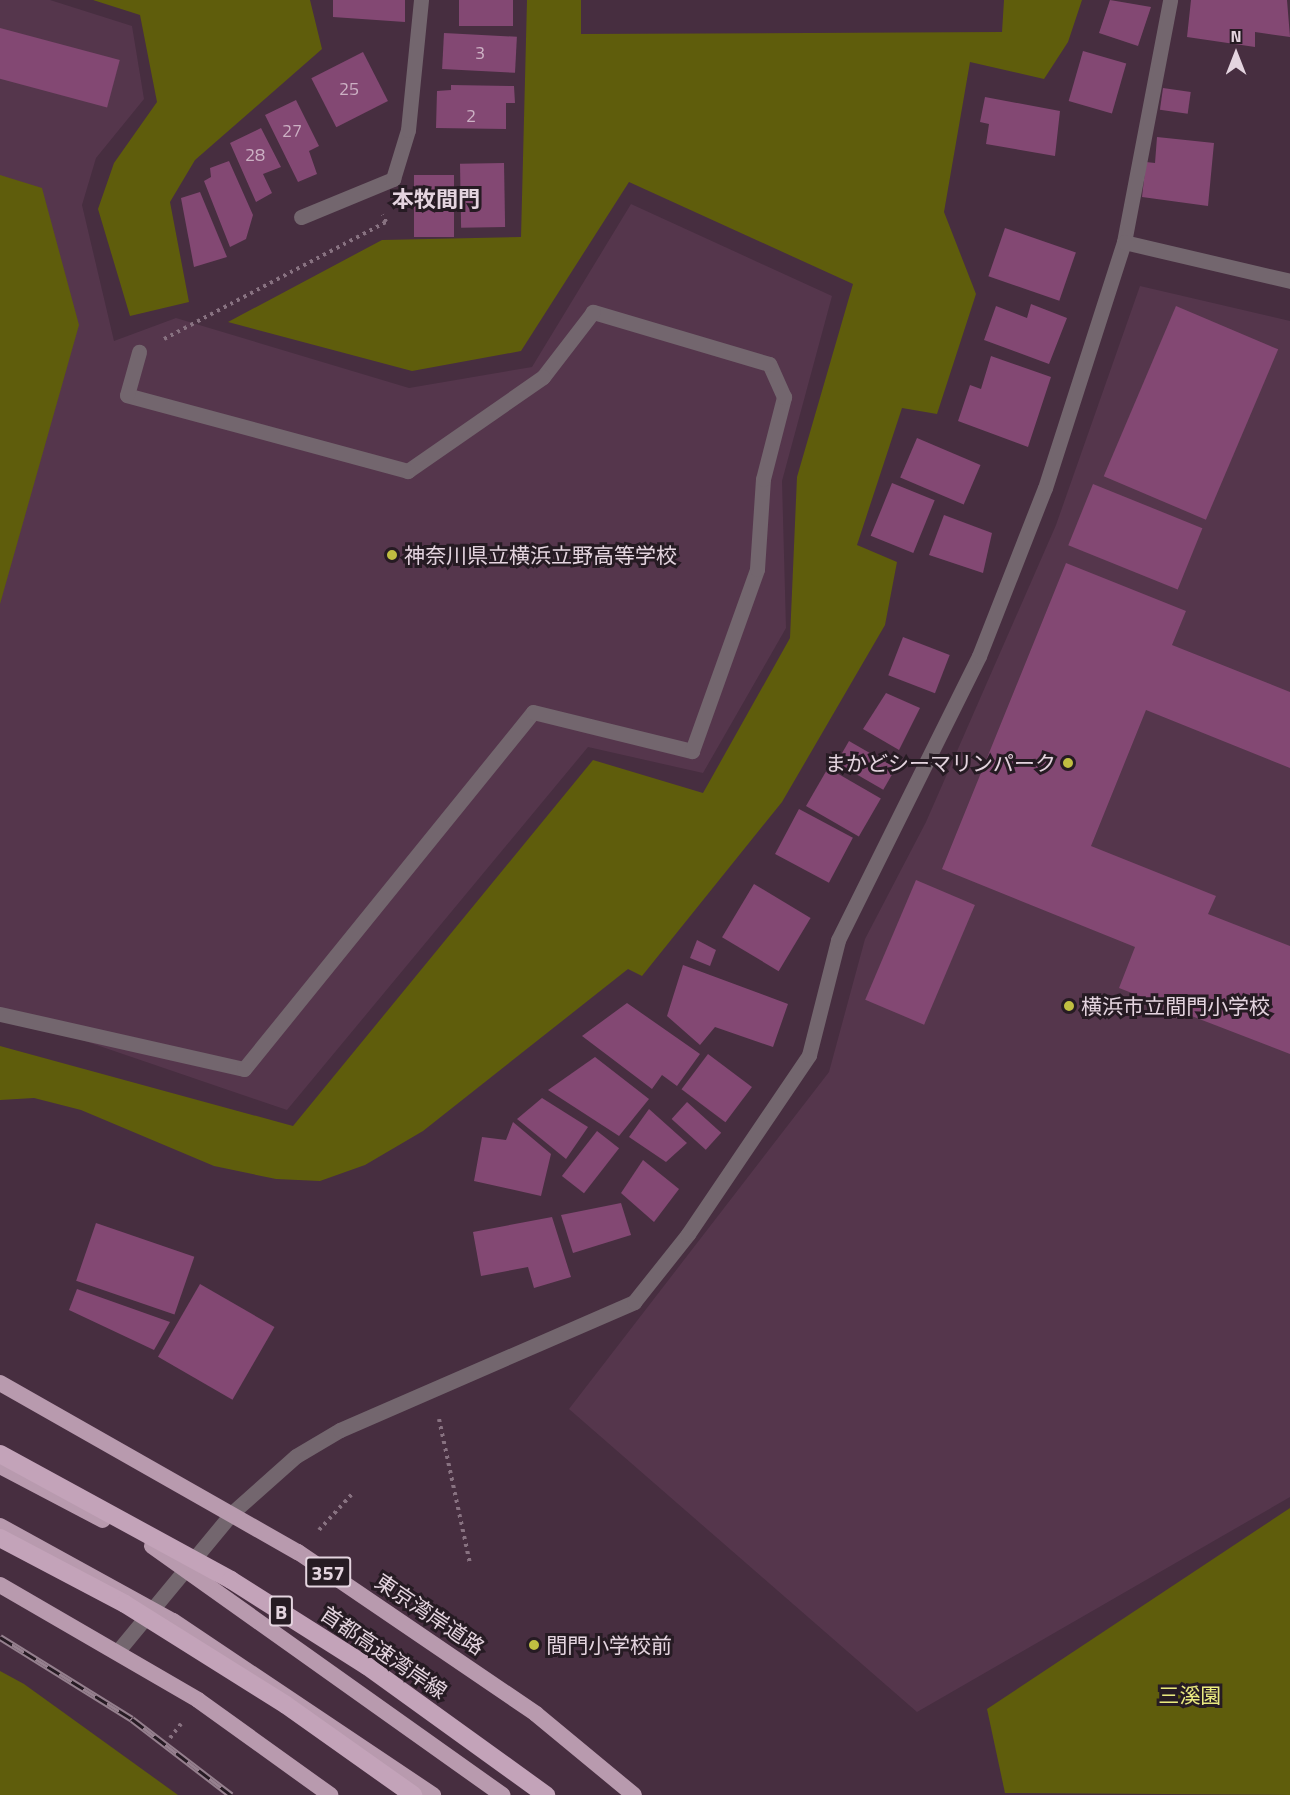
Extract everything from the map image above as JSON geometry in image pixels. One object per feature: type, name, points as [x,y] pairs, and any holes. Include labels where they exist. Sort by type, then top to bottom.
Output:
[{"type":"highway","name":"東京湾岸道路","points":[[0,1383],[233,1512],[452,1654],[536,1714],[634,1795]]},
{"type":"highway","name":"首都高速湾岸線","points":[[0,1454],[231,1580],[377,1673],[546,1795]]},
{"type":"highway","points":[[0,1466],[163,1552],[502,1795]]},
{"type":"highway","points":[[0,1526],[173,1621],[433,1795]]},
{"type":"highway","points":[[0,1538],[125,1604],[286,1705],[413,1795]]},
{"type":"highway","points":[[0,1585],[198,1700],[330,1795]]},
{"type":"street","points":[[301,217],[393,180],[408,130],[421,0]]},
{"type":"street","points":[[117,1652],[233,1512],[296,1456],[340,1430],[634,1302],[688,1234],[809,1055],[838,940],[979,656],[1041,499],[1124,242],[1170,0]]},
{"type":"street","points":[[1124,242],[1290,280]]},
{"type":"street","points":[[0,1014],[244,1069],[533,712],[692,751],[757,569],[762,479],[784,397],[770,364],[593,312],[543,377],[408,471],[127,394],[139,352]]},
{"type":"path","points":[[139,352],[359,236]]},
{"type":"path","points":[[432,1390],[470,1564]]},
{"type":"shaded area","name":"神奈川県立横浜立野高等学校","points":[[0,0],[50,0],[132,26],[144,99],[96,158],[82,205],[114,341],[176,318],[409,388],[532,367],[631,204],[832,296],[782,481],[786,628],[703,773],[588,747],[287,1110],[0,1012]]},
{"type":"shaded area","name":"横浜市立間門小学校","points":[[1140,286],[1290,321],[1290,1497],[917,1712],[569,1409],[829,1072],[865,939],[926,822],[1056,525]]},
{"type":"green space","points":[[93,0],[310,0],[322,49],[195,160],[170,202],[189,302],[130,316],[98,209],[114,163],[157,102],[140,15]]},
{"type":"green space","points":[[527,0],[581,0],[581,34],[1002,32],[1004,0],[1082,0],[1068,42],[1044,79],[970,62],[944,212],[976,294],[937,414],[902,408],[857,545],[897,562],[885,625],[782,802],[642,976],[628,969],[423,1131],[365,1165],[320,1181],[276,1179],[214,1166],[81,1110],[34,1098],[0,1100],[0,1046],[293,1126],[593,760],[703,793],[790,638],[797,477],[853,284],[629,182],[521,351],[412,371],[228,322],[382,240],[521,237]]},
{"type":"green space","points":[[0,175],[42,188],[79,325],[0,604]]},
{"type":"green space","name":"三溪園","points":[[1290,1508],[1290,1795],[1005,1793],[987,1709]]},
{"type":"green space","points":[[0,1671],[24,1684],[178,1795],[0,1795]]},
{"type":"building","points":[[333,0],[405,0],[405,22],[333,17]]},
{"type":"building","points":[[459,0],[513,0],[513,26],[459,26]]},
{"type":"building","points":[[1110,0],[1151,7],[1138,46],[1099,33]]},
{"type":"building","points":[[1191,0],[1287,0],[1290,37],[1255,32],[1255,47],[1187,37]]},
{"type":"building","points":[[0,28],[120,60],[107,107],[0,79]]},
{"type":"building","points":[[444,33],[517,37],[515,73],[442,69]]},
{"type":"building","points":[[1083,51],[1126,63],[1112,113],[1069,101]]},
{"type":"building","points":[[363,52],[388,101],[336,127],[311,78]]},
{"type":"building","points":[[451,85],[514,86],[515,103],[506,103],[506,129],[436,128],[437,91],[451,90]]},
{"type":"building","points":[[1163,88],[1191,92],[1188,114],[1160,110]]},
{"type":"building","points":[[985,97],[1060,111],[1055,156],[986,144],[989,124],[980,122]]},
{"type":"building","points":[[296,100],[319,146],[309,151],[317,174],[298,182],[265,115]]},
{"type":"building","points":[[261,128],[281,167],[263,174],[272,193],[256,202],[230,143]]},
{"type":"building","points":[[1157,137],[1214,143],[1208,206],[1142,197],[1146,162],[1155,163]]},
{"type":"building","points":[[229,161],[253,215],[246,239],[230,247],[204,181],[211,177],[210,168]]},
{"type":"building","points":[[504,163],[505,227],[461,228],[460,164]]},
{"type":"building","points":[[414,175],[454,175],[454,237],[414,237]]},
{"type":"building","points":[[200,192],[227,257],[194,267],[181,198]]},
{"type":"building","points":[[1005,228],[1076,252],[1059,301],[988,276]]},
{"type":"building","points":[[1031,304],[1067,318],[1049,364],[984,340],[996,306],[1027,318]]},
{"type":"building","points":[[1176,306],[1278,349],[1206,520],[1104,476]]},
{"type":"building","points":[[991,356],[1051,377],[1028,447],[958,421],[970,385],[981,389]]},
{"type":"building","points":[[917,438],[981,465],[964,505],[900,478]]},
{"type":"building","points":[[892,483],[935,500],[913,553],[871,536]]},
{"type":"building","points":[[1093,484],[1202,528],[1178,589],[1068,545]]},
{"type":"building","points":[[944,515],[992,533],[983,573],[929,555]]},
{"type":"building","points":[[1066,563],[1186,611],[1172,645],[1290,692],[1290,768],[1146,710],[1091,846],[1216,896],[1208,914],[1290,946],[1290,1054],[1119,988],[1135,947],[942,869]]},
{"type":"building","points":[[903,637],[950,655],[935,693],[888,675]]},
{"type":"building","points":[[886,693],[920,708],[899,750],[863,729]]},
{"type":"building","points":[[849,741],[896,768],[883,790],[836,763]]},
{"type":"building","points":[[828,768],[881,798],[859,837],[806,806]]},
{"type":"building","points":[[799,809],[853,838],[829,883],[775,854]]},
{"type":"building","points":[[916,880],[975,905],[924,1025],[865,1000]]},
{"type":"building","points":[[754,884],[811,918],[779,971],[722,937]]},
{"type":"building","points":[[697,940],[716,950],[710,966],[690,958]]},
{"type":"building","points":[[683,965],[788,1004],[773,1047],[715,1027],[700,1045],[667,1016]]},
{"type":"building","points":[[627,1003],[700,1054],[677,1086],[662,1075],[652,1089],[582,1036]]},
{"type":"building","points":[[708,1054],[752,1087],[725,1122],[682,1089]]},
{"type":"building","points":[[595,1057],[649,1099],[619,1136],[548,1090]]},
{"type":"building","points":[[542,1098],[588,1127],[566,1159],[517,1119]]},
{"type":"building","points":[[687,1102],[721,1133],[706,1150],[672,1119]]},
{"type":"building","points":[[649,1109],[687,1143],[666,1162],[629,1137]]},
{"type":"building","points":[[513,1122],[551,1154],[541,1196],[474,1181],[482,1137],[506,1140]]},
{"type":"building","points":[[597,1131],[619,1148],[584,1193],[562,1176]]},
{"type":"building","points":[[643,1160],[679,1189],[654,1222],[621,1193]]},
{"type":"building","points":[[621,1203],[631,1235],[573,1253],[561,1215]]},
{"type":"building","points":[[552,1217],[571,1277],[534,1288],[528,1267],[481,1276],[473,1232]]},
{"type":"building","points":[[96,1223],[194,1257],[174,1315],[76,1281]]},
{"type":"building","points":[[200,1284],[274,1327],[232,1400],[158,1357]]},
{"type":"building","points":[[77,1289],[170,1322],[154,1350],[69,1310]]},
{"type":"railway","points":[[0,1637],[132,1719],[231,1795]]},
{"type":"place","name":"神奈川県立横浜立野高等学校","points":[[392,555]]},
{"type":"place","name":"まかどシーマリンパーク","points":[[1068,763]]},
{"type":"place","name":"横浜市立間門小学校","points":[[1069,1006]]},
{"type":"place","name":"間門小学校前","points":[[534,1645]]},
{"type":"district","name":"本牧間門","points":[[436,200]]}]
